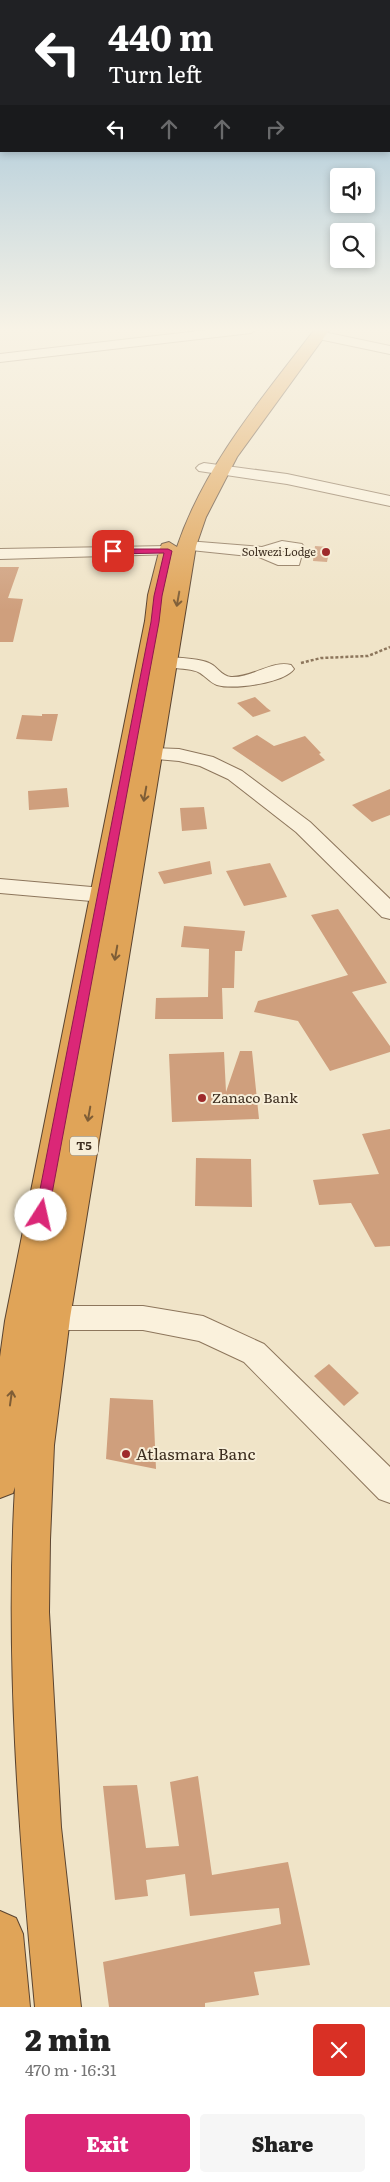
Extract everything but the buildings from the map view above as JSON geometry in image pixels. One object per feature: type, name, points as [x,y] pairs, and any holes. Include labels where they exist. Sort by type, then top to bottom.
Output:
[{"type":"highway","name":"T5","points":[[0,1481],[22,1321],[103,894],[157,662],[178,549],[197,517],[212,468],[251,423]]},
{"type":"highway","name":"T5","points":[[58,2007],[40,1827],[30,1612],[31,1540],[36,1445],[53,1318],[152,754],[157,662]]},
{"type":"highway","points":[[0,1934],[7,2007]]},
{"type":"street","points":[[212,468],[287,479],[390,500]]},
{"type":"street","points":[[0,554],[178,549],[263,552]]},
{"type":"street","points":[[157,662],[204,667],[214,679],[232,683],[285,669]]},
{"type":"street","points":[[152,754],[179,755],[206,761],[234,776],[303,827],[390,912]]},
{"type":"street","points":[[0,886],[103,894]]},
{"type":"street","points":[[53,1318],[143,1318],[203,1329],[254,1353],[390,1488]]},
{"type":"path","points":[[285,669],[321,658],[368,656],[390,647]]},
{"type":"place","name":"Solwezi Lodge","points":[[326,552]]},
{"type":"place","name":"Zanaco Bank","points":[[202,1098]]},
{"type":"place","name":"Atlasmara Banc","points":[[126,1454]]},
{"type":"route","points":[[41,1215],[168,551],[113,551]]}]
